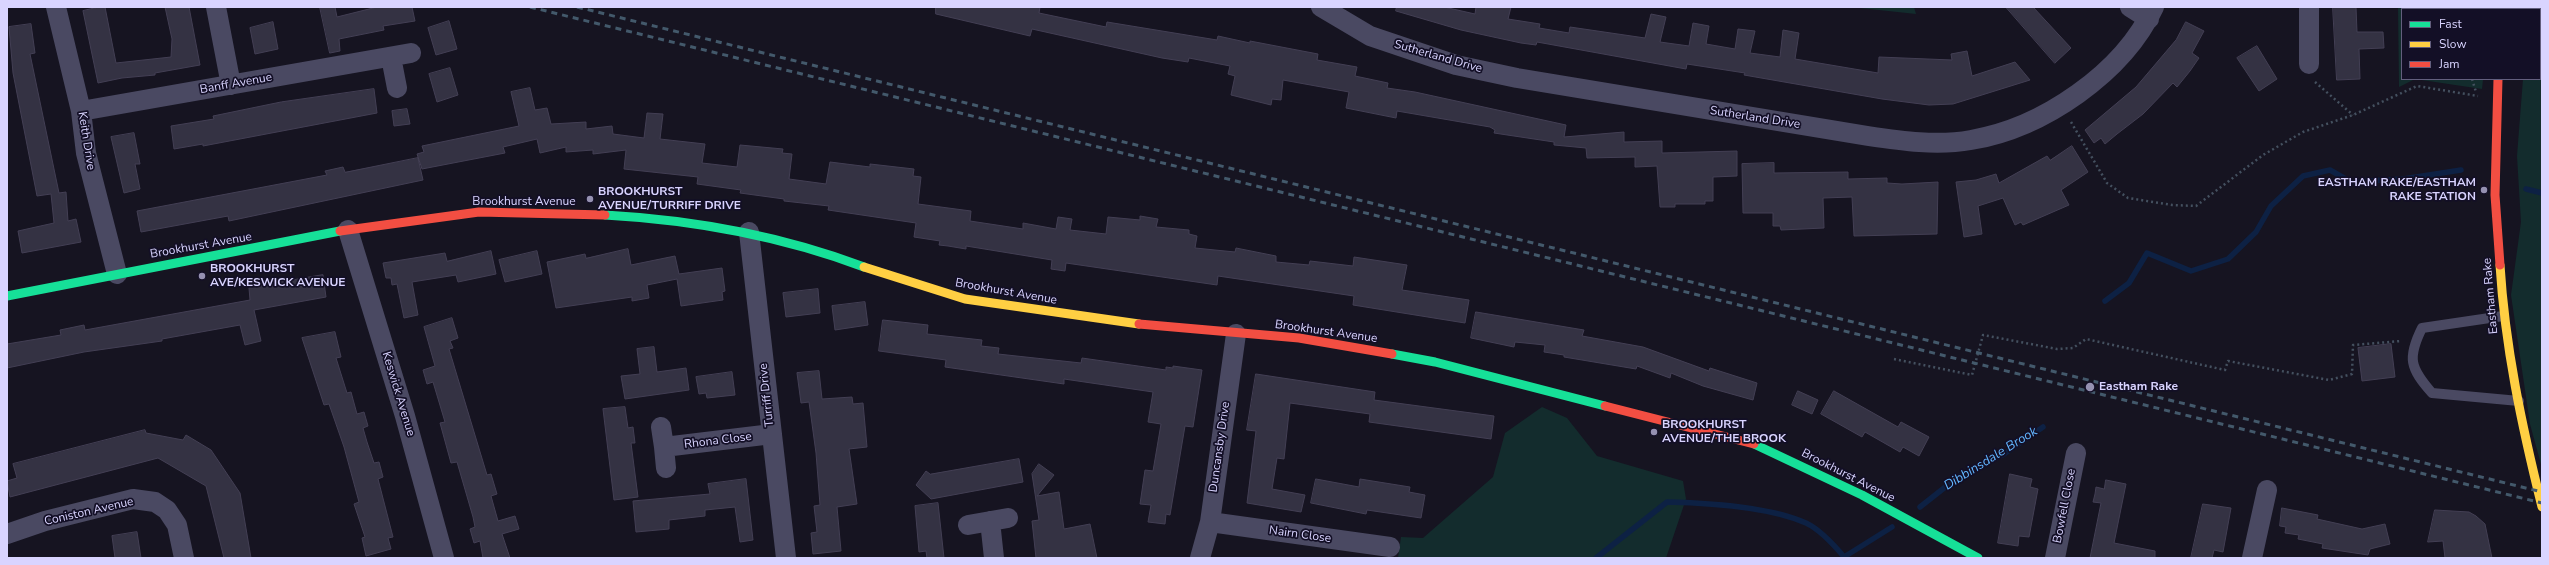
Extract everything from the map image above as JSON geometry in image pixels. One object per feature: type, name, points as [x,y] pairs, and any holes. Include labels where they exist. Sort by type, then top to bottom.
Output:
[{"type":"street","name":"Keith Drive","points":[[56,7],[81,111],[86,153],[117,274]]},
{"type":"street","points":[[216,7],[231,85]]},
{"type":"street","name":"Sutherland Drive","points":[[1321,7],[1370,36],[1464,66],[1517,78],[1906,142],[1945,143],[1972,140],[1998,134],[2061,106],[2109,69],[2152,13]]},
{"type":"street","points":[[2130,7],[2152,13]]},
{"type":"street","points":[[2310,7],[2311,73]]},
{"type":"street","name":"Banff Avenue","points":[[81,111],[411,53]]},
{"type":"street","points":[[391,57],[398,88]]},
{"type":"street","name":"Eastham Rake","points":[[2498,80],[2495,195],[2503,316],[2525,441],[2542,507]]},
{"type":"street","name":"Brookhurst Avenue","points":[[7,296],[348,230],[478,212],[540,212],[657,218],[749,232],[814,248],[891,277],[965,299],[1091,319],[1236,334],[1299,338],[1435,362],[1761,446],[1862,495],[1978,558]]},
{"type":"street","name":"Keswick Avenue","points":[[348,230],[405,416],[444,558]]},
{"type":"street","name":"Turriff Drive","points":[[749,232],[786,558]]},
{"type":"street","name":"Duncansby Drive","points":[[1200,558],[1210,522],[1236,334]]},
{"type":"street","points":[[661,427],[666,468]]},
{"type":"street","name":"Rhona Close","points":[[664,447],[772,434]]},
{"type":"street","name":"Bowfell Close","points":[[2055,558],[2076,453]]},
{"type":"street","points":[[2252,558],[2267,490]]},
{"type":"street","name":"Coniston Avenue","points":[[7,534],[45,521],[133,499],[155,502],[167,510],[177,525],[184,558]]},
{"type":"street","points":[[968,525],[999,520],[994,558]]},
{"type":"street","name":"Nairn Close","points":[[1210,522],[1390,547]]},
{"type":"lane","points":[[2503,316],[2422,328],[2412,349],[2417,376],[2432,393],[2519,401]]},
{"type":"path","points":[[2311,73],[2353,115]]},
{"type":"path","points":[[2472,80],[2477,96]]},
{"type":"path","points":[[2061,106],[2107,183],[2128,198],[2172,205],[2196,206],[2263,155],[2304,132],[2353,115],[2417,86],[2477,96],[2493,95],[2497,100]]},
{"type":"path","points":[[1894,359],[1972,375],[1983,335],[2057,349],[2073,348],[2086,339],[2225,370],[2228,361],[2329,380],[2352,374],[2353,345],[2416,340]]},
{"type":"green space","points":[[1851,7],[1914,7],[1916,14]]},
{"type":"green space","points":[[2398,7],[2486,7],[2401,8],[2401,80],[2413,80],[2399,87]]},
{"type":"green space","points":[[2542,7],[2542,468],[2530,424],[2511,295],[2521,222],[2517,156],[2523,80],[2541,80],[2541,8],[2527,8]]},
{"type":"green space","points":[[2422,80],[2483,80],[2482,89]]},
{"type":"green space","points":[[1542,407],[1567,418],[1597,456],[1683,481],[1686,499],[1666,558],[1398,558],[1401,537],[1423,538],[1493,477],[1505,433]]},
{"type":"building","points":[[105,7],[116,63],[171,57],[172,39],[165,7],[189,7],[200,65],[155,73],[155,75],[122,78],[98,83],[83,11]]},
{"type":"building","points":[[320,7],[335,7],[337,17],[377,7],[412,7],[415,21],[383,26],[384,30],[339,39],[340,51],[330,53]]},
{"type":"building","points":[[936,7],[1040,7],[1039,13],[1106,27],[1107,22],[1217,40],[1218,36],[1250,43],[1250,41],[1318,54],[1317,60],[1357,67],[1355,76],[1388,83],[1387,88],[1415,92],[1566,125],[1564,137],[1624,132],[1624,142],[1662,141],[1662,153],[1737,151],[1737,176],[1713,177],[1713,201],[1705,201],[1705,204],[1675,204],[1675,207],[1660,207],[1657,166],[1635,167],[1635,157],[1587,158],[1586,148],[1554,145],[1554,142],[1494,133],[1495,130],[1490,127],[1397,111],[1396,118],[1346,108],[1349,92],[1283,80],[1281,100],[1272,99],[1271,105],[1231,95],[1235,76],[1228,74],[1230,66],[1189,58],[1188,62],[1162,58],[1032,29],[1030,36],[936,14]]},
{"type":"building","points":[[1397,7],[1444,7],[1475,14],[1476,7],[1511,7],[1508,19],[1540,24],[1539,28],[1569,33],[1570,27],[1645,38],[1651,14],[1666,17],[1660,42],[1689,46],[1693,23],[1709,26],[1706,44],[1735,49],[1738,29],[1755,31],[1750,53],[1780,57],[1783,30],[1799,33],[1795,59],[1878,73],[1879,57],[1952,60],[1951,54],[1967,51],[1972,76],[2015,62],[2030,80],[1953,104],[1929,105],[1882,99],[1744,75],[1745,73],[1687,64],[1686,69],[1537,42],[1536,45],[1521,43],[1461,30],[1396,11]]},
{"type":"building","points":[[2006,7],[2033,7],[2071,48],[2055,63]]},
{"type":"building","points":[[2333,7],[2356,7],[2357,32],[2383,32],[2384,48],[2359,49],[2360,79],[2337,80]]},
{"type":"building","points":[[449,21],[457,49],[436,55],[428,28]]},
{"type":"building","points":[[273,22],[278,49],[255,54],[250,28]]},
{"type":"building","points":[[2186,22],[2204,31],[2192,53],[2199,58],[2190,71],[2177,87],[2173,83],[2143,114],[2105,144],[2101,138],[2094,143],[2085,130],[2136,87],[2176,40]]},
{"type":"building","points":[[31,24],[35,53],[30,54],[59,193],[66,192],[68,221],[76,219],[81,242],[22,253],[18,231],[54,223],[51,194],[37,196],[13,73],[9,27]]},
{"type":"building","points":[[2257,46],[2277,79],[2259,91],[2237,58]]},
{"type":"building","points":[[450,68],[458,95],[437,102],[429,74]]},
{"type":"building","points":[[530,88],[535,110],[547,108],[551,124],[586,122],[586,129],[612,126],[613,134],[644,138],[647,113],[663,114],[660,139],[705,144],[702,163],[737,167],[740,145],[783,149],[782,153],[792,154],[789,179],[826,184],[830,162],[870,167],[870,164],[914,169],[913,176],[921,177],[918,204],[971,211],[970,221],[1023,229],[1023,223],[1056,229],[1058,217],[1072,219],[1070,230],[1106,234],[1108,217],[1140,220],[1140,216],[1158,219],[1156,227],[1189,230],[1189,234],[1197,236],[1195,248],[1235,252],[1236,248],[1276,256],[1276,262],[1309,265],[1310,261],[1353,266],[1354,257],[1407,265],[1402,290],[1469,300],[1465,323],[1353,305],[1354,296],[1218,276],[1217,285],[1066,263],[1065,271],[1051,269],[1052,260],[966,246],[966,249],[939,245],[940,241],[914,237],[916,223],[828,210],[829,206],[784,201],[784,199],[740,193],[741,190],[697,184],[698,177],[624,169],[626,150],[593,154],[593,150],[566,152],[566,147],[540,153],[537,139],[503,147],[505,153],[422,169],[417,154],[424,152],[422,146],[519,126],[511,92]]},
{"type":"building","points":[[374,89],[377,113],[203,146],[203,144],[174,149],[171,126],[214,119],[213,116],[281,102]]},
{"type":"building","points":[[407,109],[410,124],[394,126],[392,111]]},
{"type":"building","points":[[134,133],[140,164],[135,164],[140,189],[124,193],[111,137]]},
{"type":"building","points":[[2072,146],[2088,172],[2061,190],[2069,205],[2023,225],[2021,222],[2015,225],[2003,198],[1978,206],[1982,234],[1964,237],[1956,182],[1976,180],[1996,174],[1999,183],[2047,156],[2050,160]]},
{"type":"building","points":[[418,158],[423,180],[229,221],[228,216],[141,232],[137,211],[327,175],[325,171],[343,167],[345,172]]},
{"type":"building","points":[[1774,163],[1774,173],[1848,172],[1848,179],[1887,178],[1887,183],[1902,184],[1938,182],[1937,234],[1854,236],[1852,197],[1823,198],[1824,228],[1781,230],[1780,226],[1773,226],[1773,213],[1743,213],[1742,164]]},
{"type":"building","points":[[628,249],[631,265],[675,256],[679,274],[722,268],[725,291],[722,292],[723,300],[681,306],[677,279],[647,285],[649,298],[632,301],[632,297],[556,308],[547,262],[585,254],[586,258]]},
{"type":"building","points":[[491,251],[496,274],[458,282],[456,275],[412,282],[418,315],[404,318],[397,284],[392,285],[391,278],[386,278],[383,263],[445,253],[447,261]]},
{"type":"building","points":[[537,251],[542,274],[505,282],[499,260]]},
{"type":"building","points":[[323,275],[326,297],[254,310],[261,341],[245,345],[240,325],[162,339],[162,341],[84,352],[7,368],[7,344],[61,335],[60,330],[84,325],[85,330],[250,300],[249,288]]},
{"type":"building","points":[[818,289],[820,313],[786,317],[783,293]]},
{"type":"building","points":[[865,302],[868,325],[835,330],[832,306]]},
{"type":"building","points":[[1476,312],[1584,330],[1582,336],[1643,347],[1709,371],[1710,368],[1757,383],[1753,400],[1703,386],[1671,373],[1670,378],[1637,366],[1636,369],[1564,357],[1564,355],[1544,352],[1545,345],[1515,342],[1514,347],[1471,338]]},
{"type":"building","points":[[452,318],[458,338],[450,341],[453,348],[449,349],[487,475],[491,474],[497,494],[491,496],[498,521],[515,516],[519,529],[502,534],[510,558],[483,558],[480,541],[474,543],[470,529],[475,527],[473,517],[457,462],[451,463],[440,423],[445,422],[433,382],[427,384],[423,370],[435,366],[424,327]]},
{"type":"building","points":[[883,320],[928,325],[927,334],[982,340],[981,346],[999,348],[998,354],[1081,363],[1082,358],[1166,370],[1166,367],[1173,368],[1173,366],[1202,370],[1193,427],[1185,426],[1170,515],[1166,514],[1165,524],[1148,522],[1151,505],[1140,504],[1145,470],[1153,471],[1161,424],[1148,422],[1153,392],[1064,379],[1064,384],[945,367],[946,360],[879,351]]},
{"type":"building","points":[[335,332],[341,357],[336,358],[347,393],[351,392],[357,414],[364,412],[368,426],[363,428],[367,442],[374,463],[379,462],[383,477],[378,479],[393,537],[388,538],[391,549],[366,556],[362,538],[365,537],[354,504],[359,502],[344,447],[329,404],[324,405],[302,338]]},
{"type":"building","points":[[2391,344],[2395,377],[2362,381],[2358,348]]},
{"type":"building","points":[[654,347],[657,372],[686,368],[689,390],[625,399],[621,376],[640,374],[637,349]]},
{"type":"building","points":[[819,371],[822,399],[852,397],[853,404],[863,403],[867,447],[849,449],[857,504],[837,507],[841,551],[813,554],[811,533],[817,532],[814,506],[820,505],[816,453],[809,402],[801,403],[797,373]]},
{"type":"building","points":[[732,372],[735,395],[707,398],[706,393],[699,394],[696,377]]},
{"type":"building","points":[[1256,374],[1375,392],[1374,400],[1494,416],[1491,439],[1369,422],[1370,414],[1290,403],[1284,459],[1277,458],[1272,489],[1305,495],[1301,512],[1247,503],[1256,431],[1247,430]]},
{"type":"building","points":[[1798,391],[1818,400],[1812,414],[1792,405]]},
{"type":"building","points":[[1834,391],[1898,427],[1901,422],[1929,437],[1919,456],[1903,447],[1900,452],[1865,432],[1862,437],[1821,414]]},
{"type":"building","points":[[625,407],[628,428],[633,427],[635,443],[631,443],[638,497],[614,500],[603,409]]},
{"type":"building","points":[[145,430],[146,433],[183,440],[186,435],[211,450],[240,493],[251,558],[224,558],[206,486],[158,458],[10,497],[7,481],[17,478],[13,464]]},
{"type":"building","points":[[1019,459],[1023,482],[931,499],[916,485],[926,471],[930,474]]},
{"type":"building","points":[[1039,464],[1054,475],[1037,496],[1059,492],[1064,529],[1090,524],[1097,558],[1036,558],[1032,521],[1039,520],[1032,474]]},
{"type":"building","points":[[2010,474],[2032,479],[2030,487],[2038,489],[2029,537],[2019,536],[2018,546],[1998,543]]},
{"type":"building","points":[[746,479],[753,540],[740,542],[735,507],[705,510],[705,516],[669,520],[669,529],[636,532],[633,501],[710,494],[708,484]]},
{"type":"building","points":[[1316,479],[1359,487],[1360,479],[1410,487],[1409,492],[1425,495],[1421,518],[1367,510],[1366,514],[1311,503]]},
{"type":"building","points":[[2106,480],[2126,484],[2114,543],[2155,551],[2155,558],[2090,558],[2101,503],[2093,502],[2096,487],[2104,489]]},
{"type":"building","points":[[938,503],[944,558],[927,558],[926,551],[919,552],[915,506]]},
{"type":"building","points":[[2203,504],[2231,508],[2223,552],[2214,550],[2212,558],[2191,558]]},
{"type":"building","points":[[2282,508],[2318,515],[2317,519],[2362,529],[2385,524],[2390,544],[2370,549],[2368,555],[2322,548],[2323,544],[2298,539],[2299,535],[2285,533],[2286,527],[2280,526]]},
{"type":"building","points":[[2435,510],[2469,512],[2476,516],[2485,524],[2492,558],[2445,558],[2443,541],[2428,542]]},
{"type":"building","points":[[137,532],[141,558],[115,558],[112,536]]},
{"type":"waterway","name":"Dibbinsdale Brook","points":[[2105,301],[2129,283],[2147,253],[2191,271],[2228,259],[2256,232],[2271,206],[2303,176],[2330,170],[2351,182],[2403,179],[2461,170]]},
{"type":"waterway","name":"Dibbinsdale Brook","points":[[2526,189],[2542,193]]},
{"type":"waterway","name":"Dibbinsdale Brook","points":[[1920,507],[1958,477],[2004,454],[2043,427]]},
{"type":"waterway","name":"Dibbinsdale Brook","points":[[1596,558],[1667,502],[1738,506],[1791,517],[1812,526],[1832,543],[1845,558]]},
{"type":"waterway","name":"Dibbinsdale Brook","points":[[1844,557],[1892,527]]},
{"type":"railway","points":[[530,7],[2542,503]]},
{"type":"railway","points":[[577,7],[2542,492]]},
{"type":"traffic: fast","points":[[605,215],[638,217],[704,225],[736,231],[800,246],[864,267]]},
{"type":"traffic: fast","points":[[7,296],[340,231]]},
{"type":"traffic: fast","points":[[1392,354],[1435,362],[1605,406]]},
{"type":"traffic: fast","points":[[1754,444],[1862,495],[1978,558]]},
{"type":"traffic: slow","points":[[2500,265],[2502,296],[2515,387],[2542,507]]},
{"type":"traffic: slow","points":[[864,267],[965,299],[1139,324]]},
{"type":"traffic: jam","points":[[2498,80],[2495,195],[2500,265]]},
{"type":"traffic: jam","points":[[340,231],[479,212],[605,215]]},
{"type":"traffic: jam","points":[[1139,324],[1299,338],[1392,354]]},
{"type":"traffic: jam","points":[[1605,406],[1754,444]]},
{"type":"place","name":"EASTHAM RAKE/EASTHAM RAKE STATION","points":[[2484,190]]},
{"type":"place","name":"BROOKHURST AVENUE/TURRIFF DRIVE","points":[[590,199]]},
{"type":"place","name":"BROOKHURST AVE/KESWICK AVENUE","points":[[202,276]]},
{"type":"place","name":"Eastham Rake","points":[[2090,387]]},
{"type":"place","name":"BROOKHURST AVENUE/THE BROOK","points":[[1654,432]]}]
